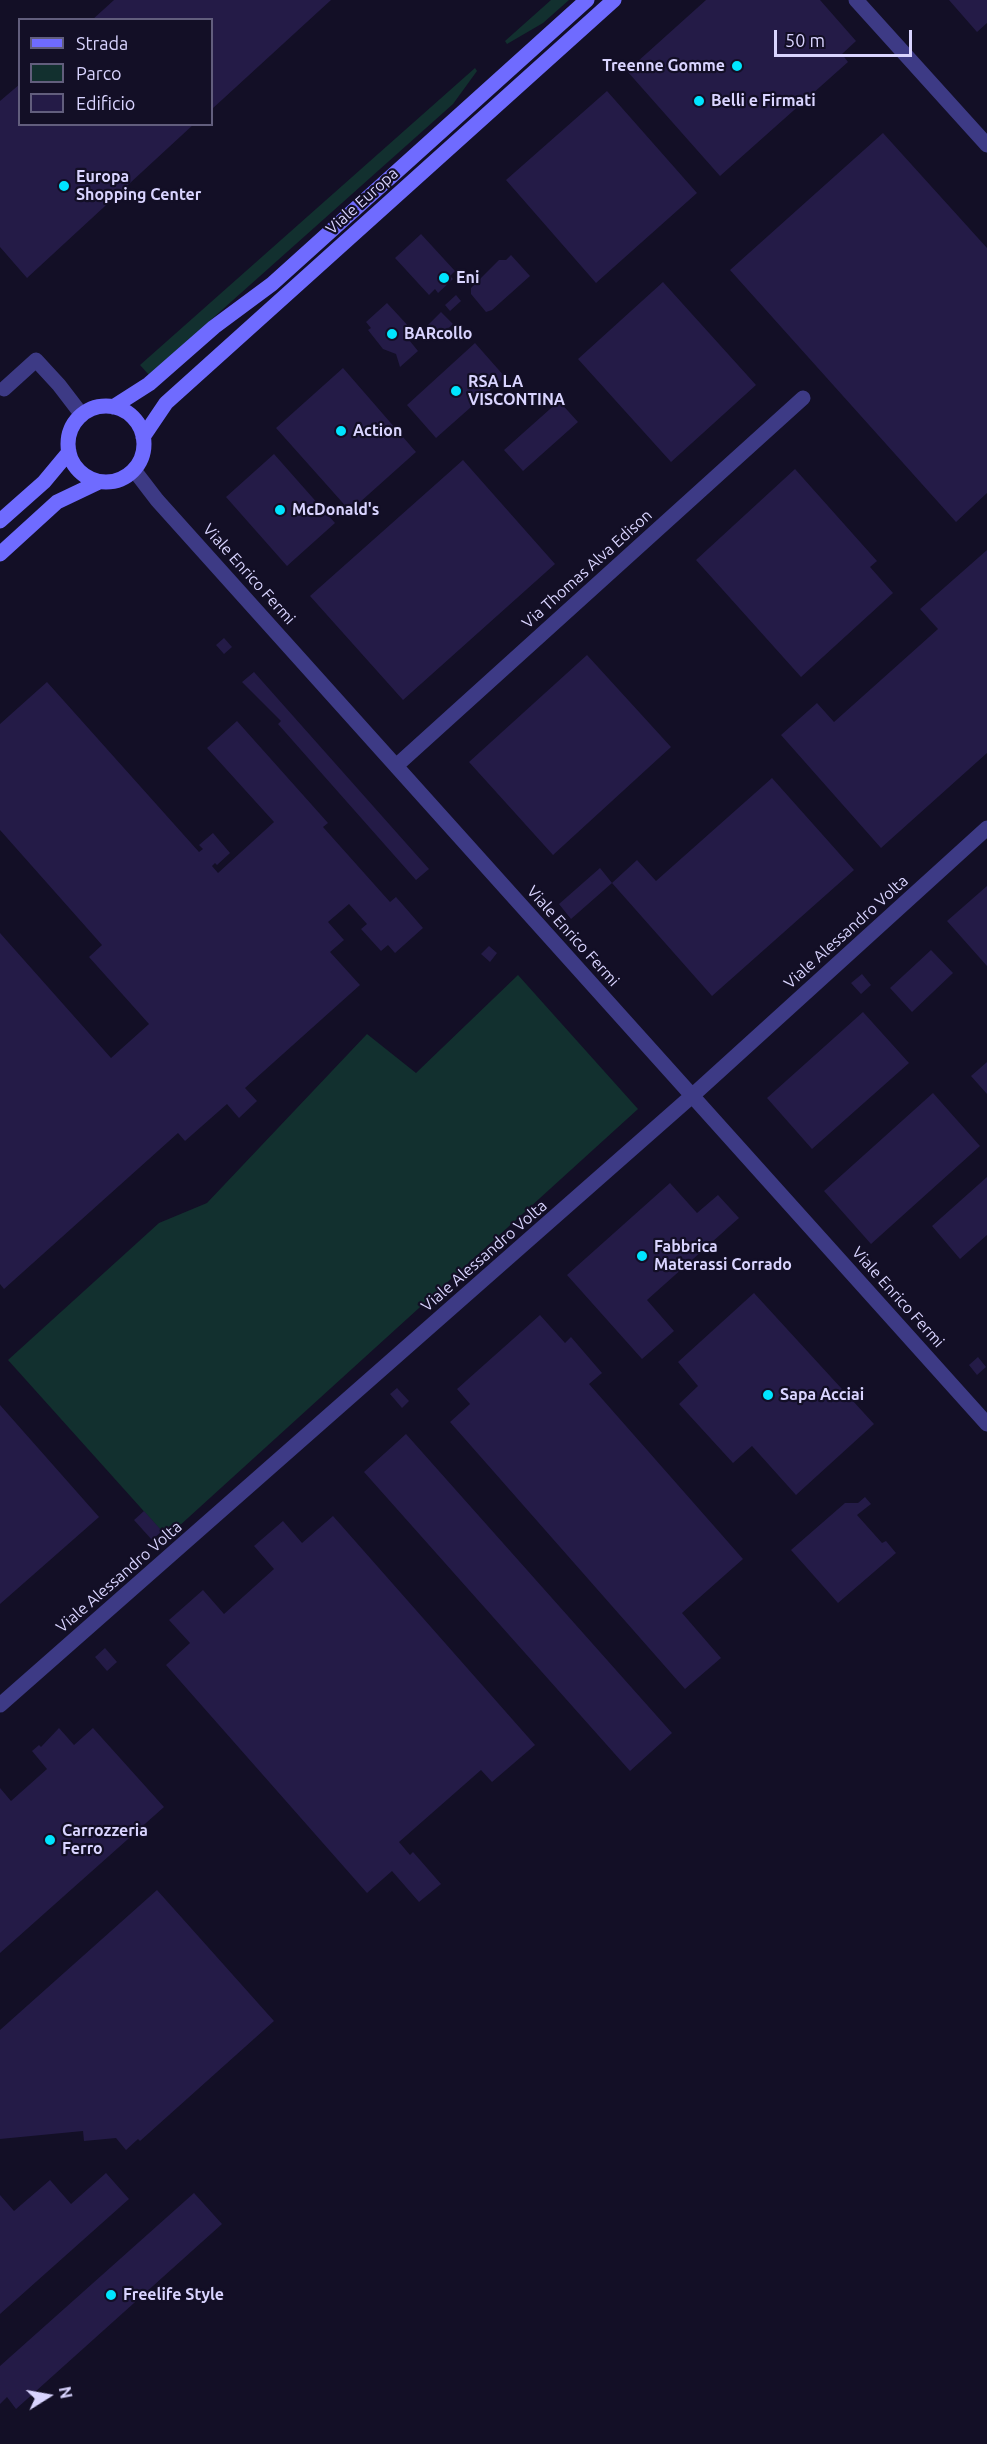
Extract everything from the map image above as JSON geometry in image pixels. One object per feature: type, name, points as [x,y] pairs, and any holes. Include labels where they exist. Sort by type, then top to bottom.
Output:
[{"type":"main road","name":"Viale Europa","points":[[113,407],[149,384],[214,327],[272,284],[587,0]]},
{"type":"main road","name":"Viale Europa","points":[[143,437],[166,403],[614,0]]},
{"type":"main road","points":[[102,406],[113,407],[123,410],[139,426],[143,437],[143,449],[134,470],[124,478],[112,482],[99,482],[87,477],[77,469],[69,452],[69,435],[74,424],[82,415],[102,406]]},
{"type":"main road","points":[[0,521],[44,482],[69,452]]},
{"type":"main road","points":[[0,554],[57,502],[99,482]]},
{"type":"street","points":[[856,0],[987,146]]},
{"type":"street","points":[[4,389],[36,360],[82,415]]},
{"type":"street","name":"Via Thomas Alva Edison","points":[[396,766],[803,398]]},
{"type":"street","name":"Viale Enrico Fermi","points":[[134,470],[157,500],[987,1424]]},
{"type":"street","name":"Viale Alessandro Volta","points":[[0,1705],[693,1095],[987,828]]},
{"type":"green space","points":[[551,0],[569,0],[543,23],[507,44],[505,41]]},
{"type":"green space","points":[[475,68],[477,71],[453,104],[149,375],[140,365]]},
{"type":"green space","points":[[518,975],[638,1109],[167,1537],[8,1360],[159,1223],[207,1203],[367,1034],[416,1073]]},
{"type":"building","points":[[114,0],[331,0],[213,108],[213,18],[94,18]]},
{"type":"building","points":[[706,0],[820,0],[856,41],[842,54],[848,62],[720,176],[627,71]]},
{"type":"building","points":[[949,0],[987,0],[987,23],[977,32]]},
{"type":"building","name":"Europa Shopping Center","points":[[18,86],[18,126],[192,126],[27,278],[0,247],[0,101]]},
{"type":"building","points":[[607,91],[697,193],[596,283],[506,180]]},
{"type":"building","points":[[883,133],[987,248],[987,493],[956,522],[730,270]]},
{"type":"building","points":[[421,234],[455,271],[450,276],[453,279],[438,293],[435,289],[429,295],[395,258]]},
{"type":"building","points":[[511,255],[530,276],[492,310],[486,312],[471,294],[471,288],[499,260],[506,260]]},
{"type":"building","points":[[663,282],[756,385],[671,462],[578,359]]},
{"type":"building","points":[[456,295],[461,301],[450,311],[445,305]]},
{"type":"building","points":[[387,303],[412,330],[409,340],[418,351],[400,367],[396,354],[383,349],[368,330],[371,328],[366,322]]},
{"type":"building","points":[[441,312],[453,324],[437,339],[426,327]]},
{"type":"building","name":"RSA LA VISCONTINA","points":[[475,343],[505,377],[436,438],[407,405]]},
{"type":"building","points":[[343,368],[416,452],[350,511],[276,428]]},
{"type":"building","points":[[559,401],[578,422],[523,471],[504,450]]},
{"type":"building","points":[[274,454],[335,523],[287,566],[226,497]]},
{"type":"building","points":[[463,460],[555,564],[403,700],[310,596]]},
{"type":"building","points":[[795,469],[877,561],[870,567],[893,593],[801,677],[696,560]]},
{"type":"building","points":[[987,550],[987,753],[881,848],[781,735],[817,703],[834,722],[938,629],[920,609]]},
{"type":"building","points":[[224,638],[232,647],[224,654],[216,645]]},
{"type":"building","points":[[587,655],[671,747],[553,855],[469,762]]},
{"type":"building","points":[[254,672],[429,869],[416,880],[278,724],[281,721],[242,682]]},
{"type":"building","points":[[47,682],[199,852],[203,849],[199,845],[213,833],[230,853],[217,865],[215,863],[212,866],[218,873],[274,822],[207,748],[237,721],[328,823],[323,827],[390,902],[396,897],[423,928],[395,953],[388,945],[381,951],[361,929],[367,924],[349,904],[328,922],[344,940],[330,952],[360,985],[245,1088],[257,1101],[239,1118],[227,1104],[185,1141],[178,1133],[4,1289],[0,1284],[0,933],[111,1058],[149,1024],[89,957],[102,945],[0,830],[0,724]]},
{"type":"building","points":[[772,778],[854,870],[712,996],[612,883],[637,860],[656,881]]},
{"type":"building","points":[[600,868],[612,883],[571,919],[559,904]]},
{"type":"building","points":[[987,886],[987,966],[947,921]]},
{"type":"building","points":[[489,946],[497,953],[490,962],[481,954]]},
{"type":"building","points":[[931,950],[953,973],[912,1012],[890,988]]},
{"type":"building","points":[[862,974],[871,985],[861,994],[851,983]]},
{"type":"building","points":[[863,1012],[909,1063],[812,1149],[767,1098]]},
{"type":"building","points":[[987,1062],[987,1094],[971,1076]]},
{"type":"building","points":[[933,1093],[980,1146],[871,1244],[824,1191]]},
{"type":"building","points":[[987,1177],[987,1235],[960,1259],[932,1226]]},
{"type":"building","name":"Fabbrica Materassi Corrado","points":[[670,1183],[697,1213],[718,1195],[739,1218],[647,1300],[674,1331],[642,1359],[567,1275]]},
{"type":"building","name":"Sapa Acciai","points":[[754,1293],[874,1424],[796,1495],[752,1446],[733,1463],[679,1404],[698,1386],[678,1362]]},
{"type":"building","points":[[540,1315],[565,1343],[571,1337],[602,1373],[589,1384],[743,1559],[682,1613],[721,1658],[685,1689],[450,1422],[470,1404],[457,1389]]},
{"type":"building","points":[[978,1357],[986,1367],[977,1375],[969,1365]]},
{"type":"building","points":[[397,1388],[409,1401],[402,1408],[390,1394]]},
{"type":"building","points":[[0,1405],[99,1517],[0,1604]]},
{"type":"building","points":[[406,1434],[672,1733],[630,1771],[364,1472]]},
{"type":"building","points":[[865,1497],[871,1504],[857,1515],[882,1543],[886,1541],[896,1553],[838,1603],[791,1550],[845,1503],[858,1503]]},
{"type":"building","points":[[144,1511],[162,1531],[152,1540],[134,1520]]},
{"type":"building","points":[[333,1516],[535,1745],[492,1782],[481,1770],[399,1842],[410,1855],[413,1852],[441,1884],[419,1902],[392,1871],[367,1893],[166,1665],[190,1643],[169,1620],[203,1590],[224,1614],[274,1569],[254,1546],[283,1521],[302,1543]]},
{"type":"building","points":[[105,1648],[117,1662],[107,1671],[95,1657]]},
{"type":"building","points":[[59,1728],[74,1745],[93,1728],[164,1807],[0,1953],[0,1788],[11,1801],[47,1769],[32,1751],[39,1745],[41,1747]]},
{"type":"building","points":[[157,1890],[274,2021],[140,2141],[138,2139],[126,2150],[116,2138],[84,2141],[83,2131],[0,2139],[0,2030]]},
{"type":"building","points":[[106,2173],[129,2199],[0,2314],[0,2195],[14,2211],[50,2180],[71,2204]]},
{"type":"building","name":"Freelife Style","points":[[194,2193],[222,2224],[16,2409],[7,2397],[0,2404],[0,2366]]},
{"type":"place","name":"Treenne Gomme","points":[[737,66]]},
{"type":"place","name":"Belli e Firmati","points":[[699,101]]},
{"type":"place","name":"Europa Shopping Center","points":[[64,186]]},
{"type":"place","name":"Eni","points":[[444,278]]},
{"type":"place","name":"BARcollo","points":[[392,334]]},
{"type":"place","name":"RSA LA VISCONTINA","points":[[456,391]]},
{"type":"place","name":"Action","points":[[341,431]]},
{"type":"place","name":"McDonald's","points":[[280,510]]},
{"type":"place","name":"Fabbrica Materassi Corrado","points":[[642,1256]]},
{"type":"place","name":"Sapa Acciai","points":[[768,1395]]},
{"type":"place","name":"Carrozzeria Ferro","points":[[50,1840]]},
{"type":"place","name":"Freelife Style","points":[[111,2295]]}]
